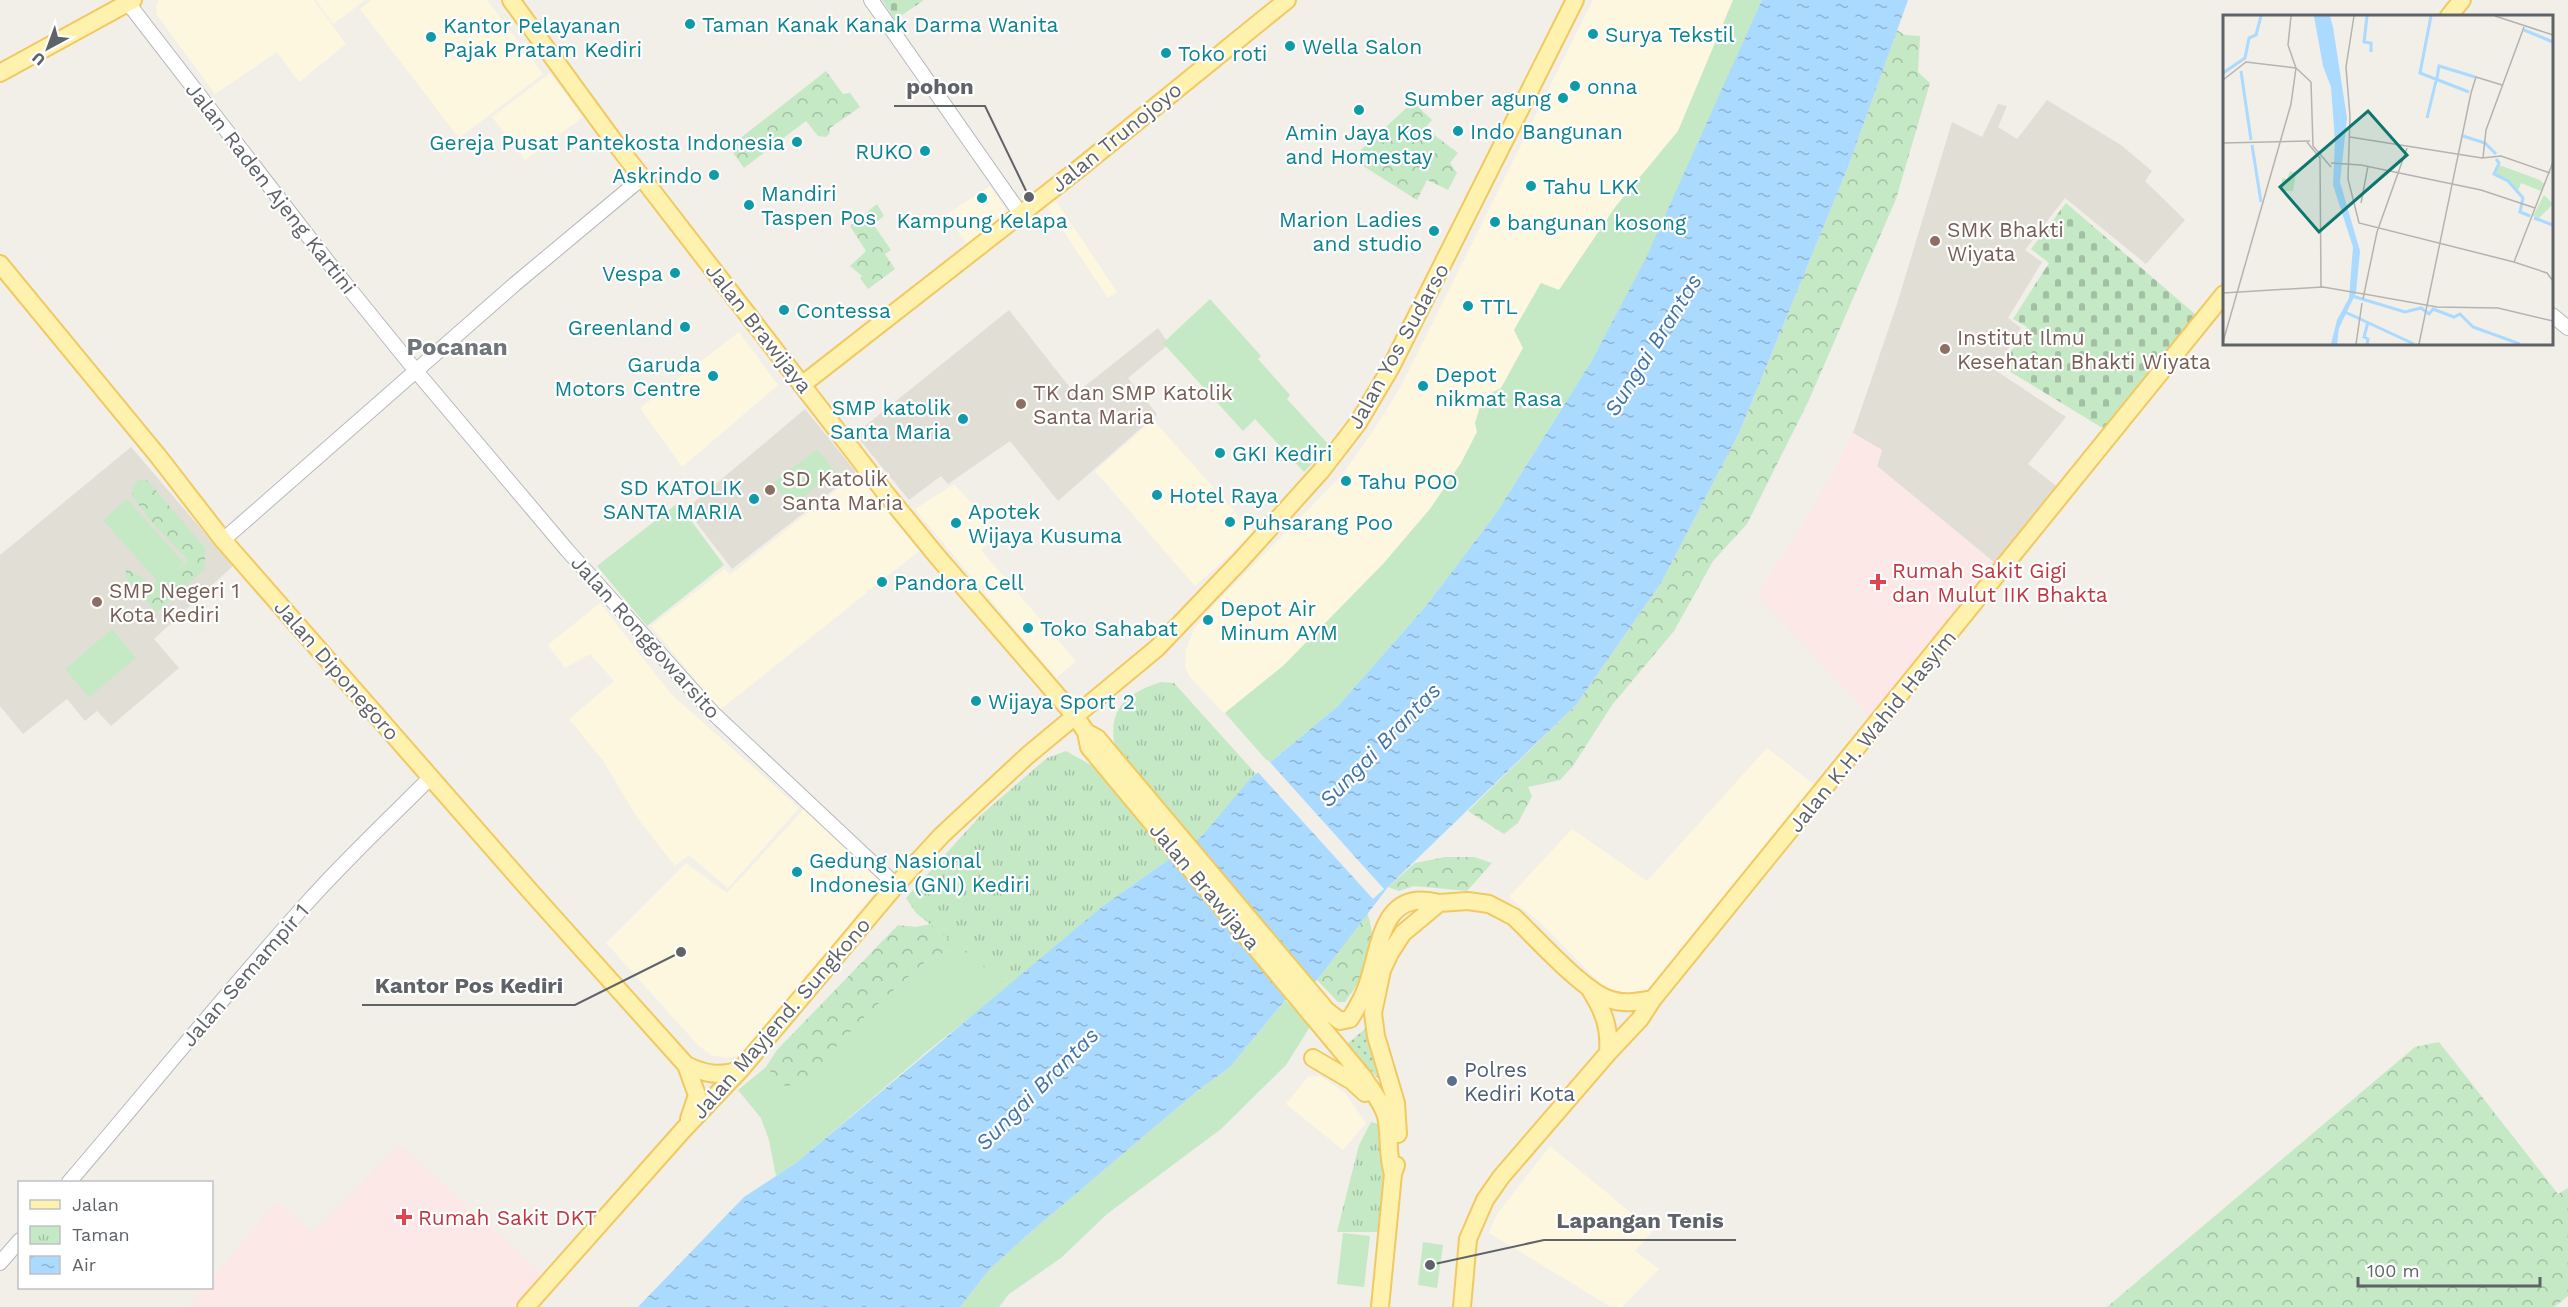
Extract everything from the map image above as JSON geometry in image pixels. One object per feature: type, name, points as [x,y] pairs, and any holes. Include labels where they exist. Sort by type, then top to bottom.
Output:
[{"type":"main road","name":"Jalan Brawijaya","points":[[511,0],[642,178],[936,555],[1050,684],[1086,732],[1089,747],[1104,755],[1321,1015],[1330,1037],[1364,1078],[1381,1104]]},
{"type":"main road","name":"Jalan Trunojoyo","points":[[803,384],[1081,167],[1287,0]]},
{"type":"main road","points":[[2450,15],[2462,0]]},
{"type":"main road","points":[[0,73],[131,1]]},
{"type":"main road","name":"Jalan Yos Sudarso","points":[[1157,648],[1274,523],[1358,423],[1390,369],[1572,2]]},
{"type":"main road","name":"Jalan Diponegoro","points":[[0,264],[224,540],[686,1065],[697,1095],[694,1108],[684,1129]]},
{"type":"main road","name":"Jalan K.H. Wahid Hasyim","points":[[1462,1307],[1468,1239],[1485,1200],[1501,1177],[1608,1053],[1635,1026],[1653,999],[2223,295]]},
{"type":"main road","name":"Jalan Mayjend. Sungkono","points":[[526,1307],[684,1129],[741,1069],[896,885],[950,827],[1028,755],[1157,648]]},
{"type":"main road","points":[[1321,1015],[1340,1021],[1350,1019],[1367,986],[1380,935],[1393,912],[1415,901],[1427,900],[1439,903],[1468,901],[1489,903],[1514,917],[1589,988],[1607,998],[1624,1002],[1653,999]]},
{"type":"main road","points":[[1380,1307],[1393,1174],[1399,1142],[1396,1103],[1376,1036],[1374,1005],[1382,970],[1403,933],[1439,903]]},
{"type":"main road","points":[[1589,988],[1606,1020],[1610,1034],[1608,1053]]},
{"type":"main road","points":[[1313,1058],[1352,1081],[1364,1093],[1381,1104],[1386,1116],[1389,1161],[1393,1174]]},
{"type":"main road","name":"Jalan Diponegoro","points":[[686,1065],[714,1075],[727,1074],[741,1069]]},
{"type":"street","points":[[871,0],[1020,213]]},
{"type":"street","name":"Jalan Raden Ajeng Kartini","points":[[131,1],[335,271],[416,371]]},
{"type":"street","points":[[224,540],[416,371],[642,178]]},
{"type":"street","points":[[2553,316],[2568,328]]},
{"type":"street","name":"Jalan Ronggowarsito","points":[[416,371],[567,550],[713,713],[896,885]]},
{"type":"street","name":"Jalan Semampir 1","points":[[70,1181],[219,1002],[300,910],[431,777]]},
{"type":"street","points":[[0,1263],[18,1242]]},
{"type":"shaded area","points":[[159,0],[314,0],[346,44],[299,82],[277,52],[215,94],[157,15],[156,5]]},
{"type":"shaded area","points":[[316,0],[365,0],[333,24]]},
{"type":"shaded area","points":[[372,0],[487,0],[543,74],[459,138],[360,9]]},
{"type":"shaded area","points":[[1593,0],[1733,0],[1678,131],[1616,206],[1559,290],[1540,284],[1514,330],[1523,348],[1501,388],[1483,397],[1475,423],[1477,432],[1461,463],[1430,509],[1383,564],[1284,665],[1224,713],[1189,676],[1185,666],[1186,650],[1194,629],[1217,602],[1343,474],[1375,428],[1400,388]]},
{"type":"shaded area","points":[[550,73],[583,117],[525,160],[492,117]]},
{"type":"shaded area","name":"Institut Ilmu Kesehatan Bhakti Wiyata","points":[[2047,100],[2121,145],[2152,171],[2145,181],[2185,220],[2146,264],[2065,198],[2025,250],[2042,262],[2008,318],[2021,328],[1995,370],[2066,417],[2028,464],[2063,491],[2001,568],[1877,466],[1882,450],[1853,433],[1897,304],[1952,122],[1982,137],[1998,104],[2007,106],[1998,127],[2017,139]]},
{"type":"shaded area","points":[[990,186],[1009,215],[970,248],[946,215]]},
{"type":"shaded area","points":[[1054,198],[1117,292],[1108,298],[1046,205]]},
{"type":"shaded area","name":"TK dan SMP Katolik Santa Maria","points":[[1009,310],[1075,394],[1158,328],[1169,344],[1128,378],[1157,414],[1058,501],[1010,441],[948,484],[941,476],[909,500],[855,434]]},
{"type":"shaded area","points":[[739,332],[778,385],[682,467],[640,408]]},
{"type":"shaded area","name":"SD Katolik Santa Maria","points":[[805,409],[856,472],[732,569],[686,509]]},
{"type":"shaded area","points":[[1153,420],[1254,533],[1195,586],[1095,471]]},
{"type":"shaded area","name":"Rumah Sakit Gigi dan Mulut IIK Bhakta","points":[[1853,433],[1882,450],[1877,466],[2001,568],[1878,725],[1757,595],[1816,504]]},
{"type":"shaded area","name":"SMP Negeri 1 Kota Kediri","points":[[131,447],[233,566],[154,639],[179,668],[111,726],[97,711],[85,721],[67,699],[23,734],[0,706],[0,555]]},
{"type":"shaded area","points":[[858,473],[919,551],[720,710],[651,626],[725,569],[730,575]]},
{"type":"shaded area","points":[[954,484],[1000,534],[981,550],[1076,661],[1056,678],[915,509]]},
{"type":"shaded area","points":[[600,603],[671,694],[799,808],[728,888],[689,855],[675,866],[638,819],[602,759],[569,719],[614,681],[590,654],[565,668],[548,645]]},
{"type":"shaded area","points":[[1767,748],[1820,789],[1643,995],[1610,993],[1541,923],[1509,897],[1572,829],[1647,881]]},
{"type":"shaded area","points":[[804,809],[884,881],[742,1055],[728,1058],[711,1055],[698,1045],[606,943],[686,863],[727,893]]},
{"type":"shaded area","points":[[1320,1076],[1344,1092],[1366,1123],[1343,1150],[1286,1104],[1308,1077]]},
{"type":"shaded area","name":"Rumah Sakit DKT","points":[[400,1145],[544,1275],[516,1307],[188,1307],[203,1289],[213,1289],[213,1278],[277,1201],[313,1233]]},
{"type":"shaded area","points":[[1550,1146],[1653,1231],[1635,1251],[1659,1269],[1622,1307],[1611,1307],[1489,1233],[1497,1214]]},
{"type":"green space","points":[[882,0],[924,0],[895,20]]},
{"type":"green space","points":[[1733,0],[1762,0],[1644,263],[1591,362],[1497,512],[1426,606],[1338,706],[1269,763],[1225,713],[1284,665],[1383,564],[1430,509],[1461,463],[1477,432],[1475,423],[1483,397],[1501,388],[1523,348],[1514,330],[1541,283],[1559,290],[1616,206],[1678,131]]},
{"type":"green space","points":[[1897,30],[1905,35],[1920,36],[1918,72],[1930,83],[1896,199],[1809,400],[1747,524],[1713,561],[1674,631],[1612,705],[1573,766],[1560,780],[1528,787],[1532,796],[1518,823],[1504,834],[1468,811],[1576,705],[1661,583],[1739,433],[1848,167]]},
{"type":"green space","points":[[826,71],[843,94],[850,93],[860,107],[830,128],[830,133],[826,137],[818,136],[806,121],[744,168],[729,147]]},
{"type":"green space","points":[[1413,102],[1432,120],[1425,128],[1458,153],[1450,163],[1457,173],[1448,190],[1427,180],[1417,200],[1357,162],[1353,157]]},
{"type":"green space","points":[[2066,203],[2203,321],[2109,432],[2001,366],[2027,327],[2013,319],[2049,263],[2031,249]]},
{"type":"green space","points":[[877,204],[884,216],[873,224],[891,250],[885,254],[895,269],[868,289],[860,278],[862,276],[850,266],[866,251],[850,226]]},
{"type":"green space","points":[[1210,299],[1261,356],[1258,359],[1290,395],[1287,399],[1329,445],[1304,472],[1255,419],[1243,431],[1163,343]]},
{"type":"green space","points":[[817,449],[835,472],[792,506],[773,483]]},
{"type":"green space","points":[[142,479],[148,481],[205,548],[205,569],[156,612],[126,578],[126,568],[152,584],[186,564],[187,559],[154,525],[132,496],[133,485]]},
{"type":"green space","points":[[127,499],[184,563],[160,584],[103,520]]},
{"type":"green space","points":[[678,503],[724,565],[647,626],[597,566]]},
{"type":"green space","points":[[112,629],[136,658],[89,697],[65,669]]},
{"type":"green space","points":[[1161,682],[1174,683],[1256,774],[1202,836],[1103,906],[1009,987],[916,913],[906,898],[980,816],[1047,758],[1066,751],[1091,765],[1115,747],[1113,733],[1117,712],[1130,697]]},
{"type":"green space","points":[[1445,857],[1474,857],[1492,863],[1467,891],[1414,886],[1399,891],[1388,887],[1415,863]]},
{"type":"green space","points":[[1367,912],[1372,936],[1368,962],[1345,1002],[1338,1002],[1317,980]]},
{"type":"green space","points":[[931,924],[959,945],[926,961],[867,1014],[806,1079],[786,1087],[766,1067],[777,1050],[898,925],[915,927]]},
{"type":"green space","points":[[959,945],[1009,987],[930,1049],[796,1163],[776,1176],[769,1140],[761,1118],[738,1090],[766,1067],[786,1086],[926,961]]},
{"type":"green space","points":[[1285,1000],[1310,1025],[1308,1030],[1286,1065],[1221,1129],[1107,1214],[1061,1258],[1009,1294],[999,1307],[960,1307],[989,1270],[1026,1236],[1196,1092],[1230,1067]]},
{"type":"green space","points":[[1366,1028],[1380,1080],[1346,1045]]},
{"type":"green space","points":[[2439,1042],[2558,1194],[2568,1188],[2568,1296],[2554,1307],[2107,1307],[2415,1047]]},
{"type":"green space","points":[[1371,1122],[1381,1125],[1386,1136],[1381,1232],[1337,1232],[1359,1145]]},
{"type":"green space","points":[[1343,1233],[1370,1236],[1364,1287],[1337,1284]]},
{"type":"green space","points":[[1423,1242],[1443,1245],[1437,1288],[1418,1285]]},
{"type":"water","name":"Sungai Brantas","points":[[1762,0],[1908,0],[1848,167],[1739,433],[1661,583],[1576,705],[1388,887],[1317,980],[1285,1000],[1230,1067],[1196,1092],[1026,1236],[989,1270],[960,1307],[638,1307],[744,1197],[796,1163],[1103,906],[1202,836],[1250,779],[1338,706],[1426,606],[1497,512],[1591,362],[1645,260]]},
{"type":"pier","points":[[1268,760],[1384,889],[1373,899],[1256,770]]},
{"type":"place","name":"Taman Kanak Kanak Darma Wanita","points":[[690,24]]},
{"type":"place","name":"Surya Tekstil","points":[[1593,34]]},
{"type":"place","name":"Kantor Pelayanan Pajak Pratam Kediri","points":[[431,37]]},
{"type":"place","name":"Wella Salon","points":[[1290,46]]},
{"type":"place","name":"Toko roti","points":[[1166,53]]},
{"type":"place","name":"onna","points":[[1575,86]]},
{"type":"place","name":"Sumber agung","points":[[1563,98]]},
{"type":"place","name":"Amin Jaya Kos and Homestay","points":[[1359,110]]},
{"type":"place","name":"Indo Bangunan","points":[[1458,131]]},
{"type":"place","name":"Gereja Pusat Pantekosta Indonesia","points":[[797,142]]},
{"type":"place","name":"RUKO","points":[[925,151]]},
{"type":"place","name":"Askrindo","points":[[714,175]]},
{"type":"place","name":"Tahu LKK","points":[[1531,186]]},
{"type":"place","name":"pohon","points":[[1029,197]]},
{"type":"place","name":"Kampung Kelapa","points":[[982,198]]},
{"type":"place","name":"Mandiri Taspen Pos","points":[[749,205]]},
{"type":"place","name":"bangunan kosong","points":[[1495,222]]},
{"type":"place","name":"Marion Ladies and studio","points":[[1434,231]]},
{"type":"place","name":"SMK Bhakti Wiyata","points":[[1935,241]]},
{"type":"place","name":"Vespa","points":[[675,273]]},
{"type":"place","name":"TTL","points":[[1468,306]]},
{"type":"place","name":"Contessa","points":[[784,310]]},
{"type":"place","name":"Greenland","points":[[685,327]]},
{"type":"place","name":"Institut Ilmu Kesehatan Bhakti Wiyata","points":[[1945,349]]},
{"type":"place","name":"Garuda Motors Centre","points":[[713,376]]},
{"type":"place","name":"Depot nikmat Rasa","points":[[1423,386]]},
{"type":"place","name":"TK dan SMP Katolik Santa Maria","points":[[1021,404]]},
{"type":"place","name":"SMP katolik Santa Maria","points":[[963,419]]},
{"type":"place","name":"GKI Kediri","points":[[1220,453]]},
{"type":"place","name":"Tahu POO","points":[[1346,481]]},
{"type":"place","name":"SD Katolik Santa Maria","points":[[770,490]]},
{"type":"place","name":"Hotel Raya","points":[[1157,495]]},
{"type":"place","name":"SD KATOLIK SANTA MARIA","points":[[754,499]]},
{"type":"place","name":"Puhsarang Poo","points":[[1230,522]]},
{"type":"place","name":"Apotek Wijaya Kusuma","points":[[956,523]]},
{"type":"place","name":"Pandora Cell","points":[[882,582]]},
{"type":"place","name":"Rumah Sakit Gigi dan Mulut IIK Bhakta","points":[[1878,582]]},
{"type":"place","name":"SMP Negeri 1 Kota Kediri","points":[[97,602]]},
{"type":"place","name":"Depot Air Minum AYM","points":[[1208,620]]},
{"type":"place","name":"Toko Sahabat","points":[[1028,628]]},
{"type":"place","name":"Wijaya Sport 2","points":[[976,701]]},
{"type":"place","name":"Gedung Nasional Indonesia (GNI) Kediri","points":[[797,872]]},
{"type":"place","name":"Kantor Pos Kediri","points":[[681,952]]},
{"type":"place","name":"Polres Kediri Kota","points":[[1452,1081]]},
{"type":"place","name":"Rumah Sakit DKT","points":[[404,1217]]},
{"type":"place","name":"Lapangan Tenis","points":[[1430,1265]]},
{"type":"district","name":"Pocanan","points":[[457,347]]}]
